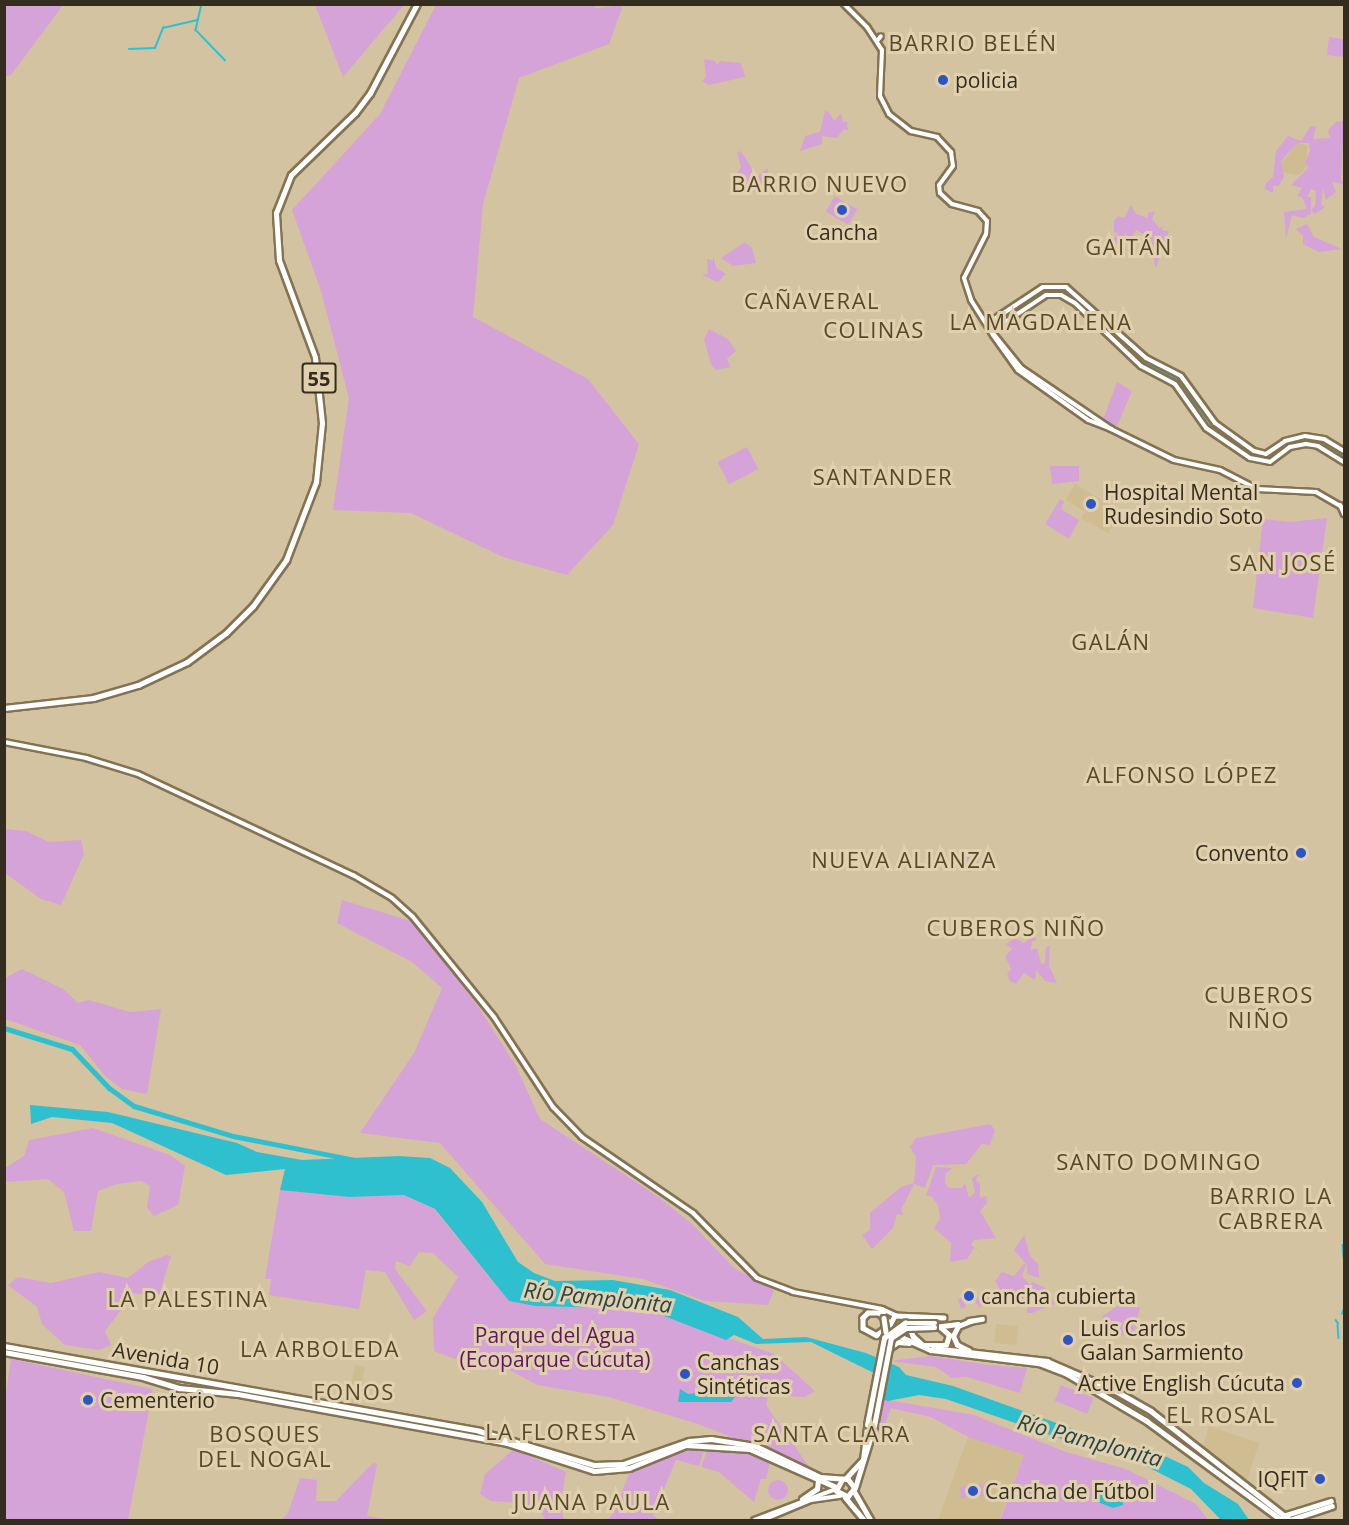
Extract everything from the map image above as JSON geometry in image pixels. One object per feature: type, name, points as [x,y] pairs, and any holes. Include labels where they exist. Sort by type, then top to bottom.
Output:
[{"type":"highway","name":"55","points":[[4,708],[93,698],[138,685],[187,662],[226,633],[253,606],[286,560],[313,491],[322,423],[315,357],[279,260],[276,213],[291,175],[355,113],[370,93],[417,4]]},
{"type":"main road","points":[[844,4],[878,37],[884,63],[880,96],[889,114],[911,131],[938,137],[951,152],[953,162],[939,185],[940,193],[952,204],[982,214],[987,228],[964,278],[971,300],[1022,368],[1111,429],[1174,460],[1220,470],[1265,491],[1316,492],[1338,502],[1344,508]]},
{"type":"main road","points":[[987,324],[1043,287],[1066,287],[1146,357],[1181,376],[1217,425],[1252,450],[1265,455],[1285,441],[1305,436],[1324,439],[1344,451]]},
{"type":"main road","points":[[992,331],[1044,296],[1057,294],[1075,303],[1142,366],[1175,384],[1206,428],[1252,460],[1270,462],[1290,447],[1306,444],[1318,446],[1344,462]]},
{"type":"main road","points":[[1338,502],[1344,514]]},
{"type":"main road","points":[[4,742],[86,758],[138,774],[360,878],[392,898],[413,917],[516,1044],[553,1107],[582,1137],[693,1213],[752,1275],[804,1295],[876,1308],[899,1317],[945,1318]]},
{"type":"main road","points":[[876,1308],[889,1321],[895,1334],[924,1348],[1047,1361],[1143,1405],[1283,1518]]},
{"type":"main road","points":[[754,1521],[802,1499],[836,1488],[861,1464],[886,1327],[881,1314],[873,1312],[863,1318],[863,1328],[874,1335],[883,1332],[889,1321],[899,1317]]},
{"type":"main road","points":[[884,1338],[905,1323],[936,1325],[948,1334],[947,1344],[939,1348],[924,1348],[915,1338],[911,1328],[899,1317]]},
{"type":"main road","points":[[763,1521],[811,1500],[843,1497],[854,1490],[874,1426],[886,1352],[891,1338],[900,1330],[982,1319]]},
{"type":"main road","points":[[968,1320],[957,1327],[954,1340],[959,1347],[978,1353]]},
{"type":"main road","points":[[903,1337],[910,1335],[911,1328]]},
{"type":"main road","points":[[886,1352],[898,1342],[924,1348],[1047,1365],[1147,1420],[1283,1518],[1290,1520],[1332,1503],[1283,1518]]},
{"type":"main road","name":"Avenida 10","points":[[4,1346],[397,1416],[512,1439],[594,1465],[624,1464],[694,1440],[733,1441],[767,1453],[825,1479],[844,1478]]},
{"type":"main road","name":"Avenida 10","points":[[4,1352],[143,1377],[179,1388],[238,1394],[512,1444],[594,1471],[629,1468],[692,1445],[750,1449],[767,1453]]},
{"type":"main road","points":[[179,1388],[180,1378]]},
{"type":"main road","points":[[189,1389],[190,1380]]},
{"type":"main road","points":[[1138,1415],[1144,1413],[1143,1405]]},
{"type":"main road","points":[[1147,1420],[1151,1411]]},
{"type":"main road","points":[[396,1423],[397,1416]]},
{"type":"main road","points":[[405,1425],[406,1418]]},
{"type":"main road","name":"Avenida 10","points":[[808,1473],[818,1481],[836,1488]]},
{"type":"main road","points":[[844,1478],[854,1490],[858,1502],[871,1521]]},
{"type":"main road","points":[[802,1499],[817,1489],[818,1481]]},
{"type":"main road","points":[[836,1488],[864,1521]]},
{"type":"main road","points":[[851,1504],[858,1502]]},
{"type":"shaded area","points":[[1298,143],[1307,146],[1306,167],[1299,175],[1282,172],[1282,162]]},
{"type":"shaded area","name":"Hospital Mental Rudesindio Soto","points":[[1075,484],[1115,508],[1116,521],[1108,533],[1081,518],[1085,512],[1066,500]]},
{"type":"shaded area","points":[[996,1324],[1018,1326],[1016,1345],[994,1343]]},
{"type":"shaded area","points":[[355,1365],[365,1367],[357,1408],[347,1406]]},
{"type":"shaded area","points":[[1209,1426],[1259,1443],[1246,1484],[1202,1449]]},
{"type":"shaded area","points":[[968,1437],[1024,1455],[999,1520],[938,1520]]},
{"type":"green space","points":[[4,5],[63,5],[11,75],[5,76]]},
{"type":"green space","points":[[315,5],[404,5],[343,77]]},
{"type":"green space","points":[[436,5],[594,5],[596,8],[623,5],[609,44],[519,78],[483,204],[473,317],[588,379],[639,444],[613,525],[567,575],[503,557],[411,513],[333,510],[349,398],[321,291],[292,210],[380,114]]},
{"type":"green space","points":[[1329,37],[1344,39],[1344,57],[1327,55]]},
{"type":"green space","points":[[704,59],[715,61],[717,65],[720,61],[741,63],[745,77],[709,85],[702,81],[706,77]]},
{"type":"green space","points":[[825,111],[829,112],[834,121],[841,113],[843,122],[847,121],[848,131],[844,129],[837,138],[822,136],[822,144],[800,151],[805,136],[820,132]]},
{"type":"green space","points":[[1344,121],[1341,180],[1344,184],[1332,182],[1336,192],[1326,200],[1323,188],[1321,205],[1325,207],[1315,214],[1311,210],[1311,214],[1303,218],[1292,215],[1286,239],[1284,212],[1307,209],[1302,197],[1297,196],[1302,188],[1291,185],[1308,168],[1305,162],[1310,151],[1309,143],[1298,143],[1285,156],[1281,162],[1284,176],[1279,186],[1273,186],[1273,193],[1265,189],[1266,183],[1273,177],[1276,151],[1288,136],[1301,141],[1311,126],[1316,127],[1313,139],[1330,138],[1328,130],[1336,122]],"holes":[[[1311,189],[1316,191],[1315,206],[1311,210],[1311,197],[1307,197]]]},
{"type":"green space","points":[[741,151],[757,177],[768,168],[767,195],[736,184],[735,177],[741,167],[737,153]]},
{"type":"green space","name":"Cancha","points":[[835,196],[857,209],[848,225],[826,211]]},
{"type":"green space","points":[[1131,205],[1136,214],[1148,218],[1148,213],[1155,211],[1152,219],[1159,228],[1164,226],[1162,230],[1169,231],[1156,268],[1147,236],[1136,230],[1128,243],[1126,233],[1118,245],[1113,239],[1119,234],[1114,232],[1114,221],[1118,216],[1124,218]]},
{"type":"green space","points":[[1307,224],[1314,237],[1342,249],[1319,252],[1303,244],[1303,236],[1296,229]]},
{"type":"green space","points":[[745,242],[752,248],[756,263],[733,266],[721,258]]},
{"type":"green space","points":[[713,254],[716,268],[726,274],[718,282],[702,275],[708,274],[707,259],[713,260]]},
{"type":"green space","points":[[709,329],[728,339],[736,351],[727,359],[730,367],[716,370],[711,365],[704,339]]},
{"type":"green space","points":[[1117,382],[1132,391],[1117,426],[1103,420]]},
{"type":"green space","points":[[747,447],[758,469],[729,484],[718,462]]},
{"type":"green space","points":[[1050,466],[1079,466],[1079,481],[1052,484]]},
{"type":"green space","points":[[1060,499],[1064,502],[1061,509],[1079,520],[1069,539],[1045,524]]},
{"type":"green space","points":[[1327,518],[1313,618],[1253,608],[1263,519],[1290,522]]},
{"type":"green space","points":[[5,829],[26,831],[49,842],[81,840],[84,854],[61,905],[41,899],[5,873]]},
{"type":"green space","points":[[965,854],[973,854],[978,859],[976,870],[965,872],[960,867],[960,859]]},
{"type":"green space","points":[[342,900],[411,921],[476,1003],[516,1066],[540,1119],[657,1196],[692,1224],[734,1268],[774,1290],[768,1305],[705,1301],[643,1279],[545,1264],[440,1143],[360,1133],[414,1053],[442,988],[412,962],[337,923]]},
{"type":"green space","points":[[1033,936],[1037,940],[1032,941],[1031,950],[1037,948],[1041,964],[1045,963],[1046,948],[1050,945],[1049,966],[1057,983],[1045,981],[1036,970],[1035,980],[1024,973],[1016,984],[1010,981],[1007,973],[1011,969],[1005,956],[1012,949],[1006,944],[1015,938],[1024,943]]},
{"type":"green space","points":[[22,969],[63,989],[78,1003],[89,1000],[130,1012],[161,1009],[147,1094],[122,1089],[106,1077],[80,1045],[5,1019],[5,978]]},
{"type":"green space","points":[[990,1124],[995,1130],[990,1145],[982,1144],[966,1164],[933,1165],[925,1188],[914,1184],[901,1210],[903,1215],[897,1214],[893,1228],[872,1249],[862,1235],[870,1230],[870,1213],[901,1187],[914,1183],[916,1157],[910,1147],[916,1138]]},
{"type":"green space","points":[[93,1128],[170,1155],[185,1166],[178,1205],[154,1216],[147,1208],[150,1186],[141,1181],[117,1184],[98,1191],[91,1231],[74,1231],[64,1192],[48,1179],[5,1182],[5,1168],[24,1156],[29,1140]]},
{"type":"green space","points":[[936,1167],[952,1168],[945,1174],[945,1183],[949,1188],[962,1188],[965,1183],[969,1198],[975,1193],[972,1178],[979,1174],[976,1180],[980,1184],[980,1198],[986,1196],[987,1203],[980,1211],[996,1238],[974,1240],[971,1245],[986,1256],[974,1248],[967,1259],[950,1262],[951,1243],[934,1228],[940,1219],[938,1205],[931,1196],[926,1196]]},
{"type":"green space","name":"Parque del Agua (Ecoparque Cúcuta)","points":[[280,1190],[349,1197],[404,1195],[434,1209],[509,1301],[535,1306],[646,1309],[774,1354],[815,1391],[804,1397],[768,1395],[766,1405],[809,1467],[698,1424],[609,1397],[537,1385],[487,1358],[461,1351],[455,1359],[434,1351],[433,1318],[458,1277],[433,1253],[419,1252],[410,1266],[396,1261],[395,1269],[427,1311],[414,1320],[385,1272],[366,1270],[359,1309],[269,1295],[271,1279],[265,1279]]},
{"type":"green space","points":[[1024,1235],[1030,1256],[1038,1264],[1039,1278],[1027,1274],[1027,1263],[1022,1276],[1030,1285],[1032,1282],[1046,1288],[1055,1304],[1032,1313],[1027,1313],[1028,1300],[1014,1298],[1014,1292],[1001,1291],[995,1281],[1002,1272],[1014,1276],[1025,1263],[1014,1250]]},
{"type":"green space","points":[[167,1255],[171,1256],[159,1296],[134,1293],[105,1331],[111,1345],[99,1350],[65,1345],[42,1324],[37,1307],[8,1285],[18,1277],[51,1283],[99,1272],[128,1278],[148,1262]]},
{"type":"green space","points":[[974,1291],[978,1298],[984,1295],[978,1299],[982,1304],[980,1308],[973,1299],[963,1298],[966,1307],[961,1309],[958,1299]]},
{"type":"green space","points":[[986,1297],[993,1299],[991,1306],[982,1304],[989,1302]]},
{"type":"green space","points":[[1119,1305],[1140,1307],[1133,1339],[1108,1330],[1110,1320],[1101,1317]]},
{"type":"green space","points":[[930,1356],[1027,1368],[1020,1393],[967,1377],[952,1378],[936,1367],[890,1361]]},
{"type":"green space","points":[[11,1359],[153,1389],[128,1520],[5,1520],[4,1405]]},
{"type":"green space","points":[[1061,1385],[1093,1398],[1087,1414],[1055,1401]]},
{"type":"green space","points":[[882,1399],[974,1415],[1066,1452],[1126,1469],[1196,1504],[1208,1520],[1000,1520],[1024,1455],[968,1437],[931,1417],[891,1408],[881,1435],[876,1435]]},
{"type":"green space","points":[[709,1446],[755,1454],[770,1462],[766,1479],[761,1479],[754,1502],[719,1472],[701,1467]]},
{"type":"green space","points":[[697,1447],[705,1447],[699,1466],[676,1460],[653,1515],[658,1520],[607,1520],[614,1513],[630,1471]]},
{"type":"green space","points":[[514,1449],[566,1472],[560,1506],[564,1520],[546,1520],[538,1510],[523,1503],[491,1501],[480,1494],[485,1474]]},
{"type":"green space","points":[[373,1463],[377,1464],[367,1516],[392,1520],[281,1520],[288,1513],[300,1478],[317,1480],[316,1501],[336,1501]]},
{"type":"green space","points":[[778,1480],[785,1483],[788,1490],[785,1497],[778,1500],[771,1497],[768,1490],[771,1483]]},
{"type":"green space","name":"Cancha de Fútbol","points":[[985,1484],[986,1496],[961,1498],[960,1486]]},
{"type":"water","points":[[30,1105],[108,1112],[237,1143],[257,1152],[302,1160],[399,1156],[430,1158],[450,1168],[482,1202],[518,1262],[534,1273],[555,1281],[613,1280],[670,1290],[738,1317],[763,1339],[806,1337],[866,1353],[899,1367],[906,1375],[953,1386],[1112,1443],[1150,1449],[1188,1467],[1204,1483],[1238,1504],[1249,1520],[1221,1520],[1191,1489],[1126,1456],[1079,1445],[946,1399],[919,1395],[888,1401],[873,1397],[869,1392],[878,1389],[880,1376],[811,1342],[756,1344],[734,1335],[726,1340],[646,1309],[535,1306],[509,1301],[435,1209],[404,1195],[349,1197],[280,1190],[285,1169],[226,1175],[112,1123],[52,1117],[31,1124]]},
{"type":"water","points":[[680,1389],[688,1394],[732,1390],[736,1396],[731,1402],[678,1402]]},
{"type":"water","points":[[1097,1491],[1122,1498],[1123,1505],[1113,1508],[1095,1501],[1092,1495]]},
{"type":"waterway","points":[[202,4],[196,30],[225,60]]},
{"type":"waterway","points":[[129,49],[155,48],[163,28],[197,20]]},
{"type":"waterway","points":[[996,323],[1043,294],[1060,292],[1073,296],[1144,363],[1178,380],[1219,434],[1258,458]]},
{"type":"waterway","points":[[1265,460],[1289,445],[1312,441],[1344,457]]},
{"type":"waterway","name":"Río Pamplonita","points":[[4,1028],[72,1049],[109,1088],[134,1106],[233,1136],[355,1160]]},
{"type":"waterway","points":[[1343,1245],[1344,1257]]},
{"type":"waterway","points":[[1342,1314],[1344,1309]]},
{"type":"waterway","points":[[1338,1325],[1339,1338]]},
{"type":"place","name":"policia","points":[[943,80]]},
{"type":"place","name":"Cancha","points":[[842,210]]},
{"type":"place","name":"Hospital Mental Rudesindio Soto","points":[[1091,504]]},
{"type":"place","name":"Convento","points":[[1301,853]]},
{"type":"place","name":"cancha cubierta","points":[[969,1296]]},
{"type":"place","name":"Luis Carlos Galan Sarmiento","points":[[1068,1340]]},
{"type":"place","name":"Canchas Sintéticas","points":[[685,1374]]},
{"type":"place","name":"Active English Cúcuta","points":[[1297,1383]]},
{"type":"place","name":"Cementerio","points":[[88,1400]]},
{"type":"place","name":"IQFIT","points":[[1320,1479]]},
{"type":"place","name":"Cancha de Fútbol","points":[[973,1491]]},
{"type":"district","name":"BARRIO BELÉN","points":[[973,43]]},
{"type":"district","name":"BARRIO NUEVO","points":[[820,184]]},
{"type":"district","name":"GAITÁN","points":[[1129,247]]},
{"type":"district","name":"CAÑAVERAL","points":[[812,301]]},
{"type":"district","name":"LA MAGDALENA","points":[[1041,322]]},
{"type":"district","name":"COLINAS","points":[[874,330]]},
{"type":"district","name":"SANTANDER","points":[[883,477]]},
{"type":"district","name":"SAN JOSÉ","points":[[1283,563]]},
{"type":"district","name":"GALÁN","points":[[1111,642]]},
{"type":"district","name":"ALFONSO LÓPEZ","points":[[1182,775]]},
{"type":"district","name":"NUEVA ALIANZA","points":[[904,860]]},
{"type":"district","name":"CUBEROS NIÑO","points":[[1016,928]]},
{"type":"district","name":"CUBEROS NIÑO","points":[[1259,1006]]},
{"type":"district","name":"SANTO DOMINGO","points":[[1159,1162]]},
{"type":"district","name":"BARRIO LA CABRERA","points":[[1271,1208]]},
{"type":"district","name":"LA PALESTINA","points":[[188,1299]]},
{"type":"district","name":"LA ARBOLEDA","points":[[320,1349]]},
{"type":"district","name":"FONOS","points":[[354,1392]]},
{"type":"district","name":"EL ROSAL","points":[[1221,1415]]},
{"type":"district","name":"LA FLORESTA","points":[[561,1432]]},
{"type":"district","name":"SANTA CLARA","points":[[832,1434]]},
{"type":"district","name":"BOSQUES DEL NOGAL","points":[[265,1446]]},
{"type":"district","name":"JUANA PAULA","points":[[592,1502]]}]
